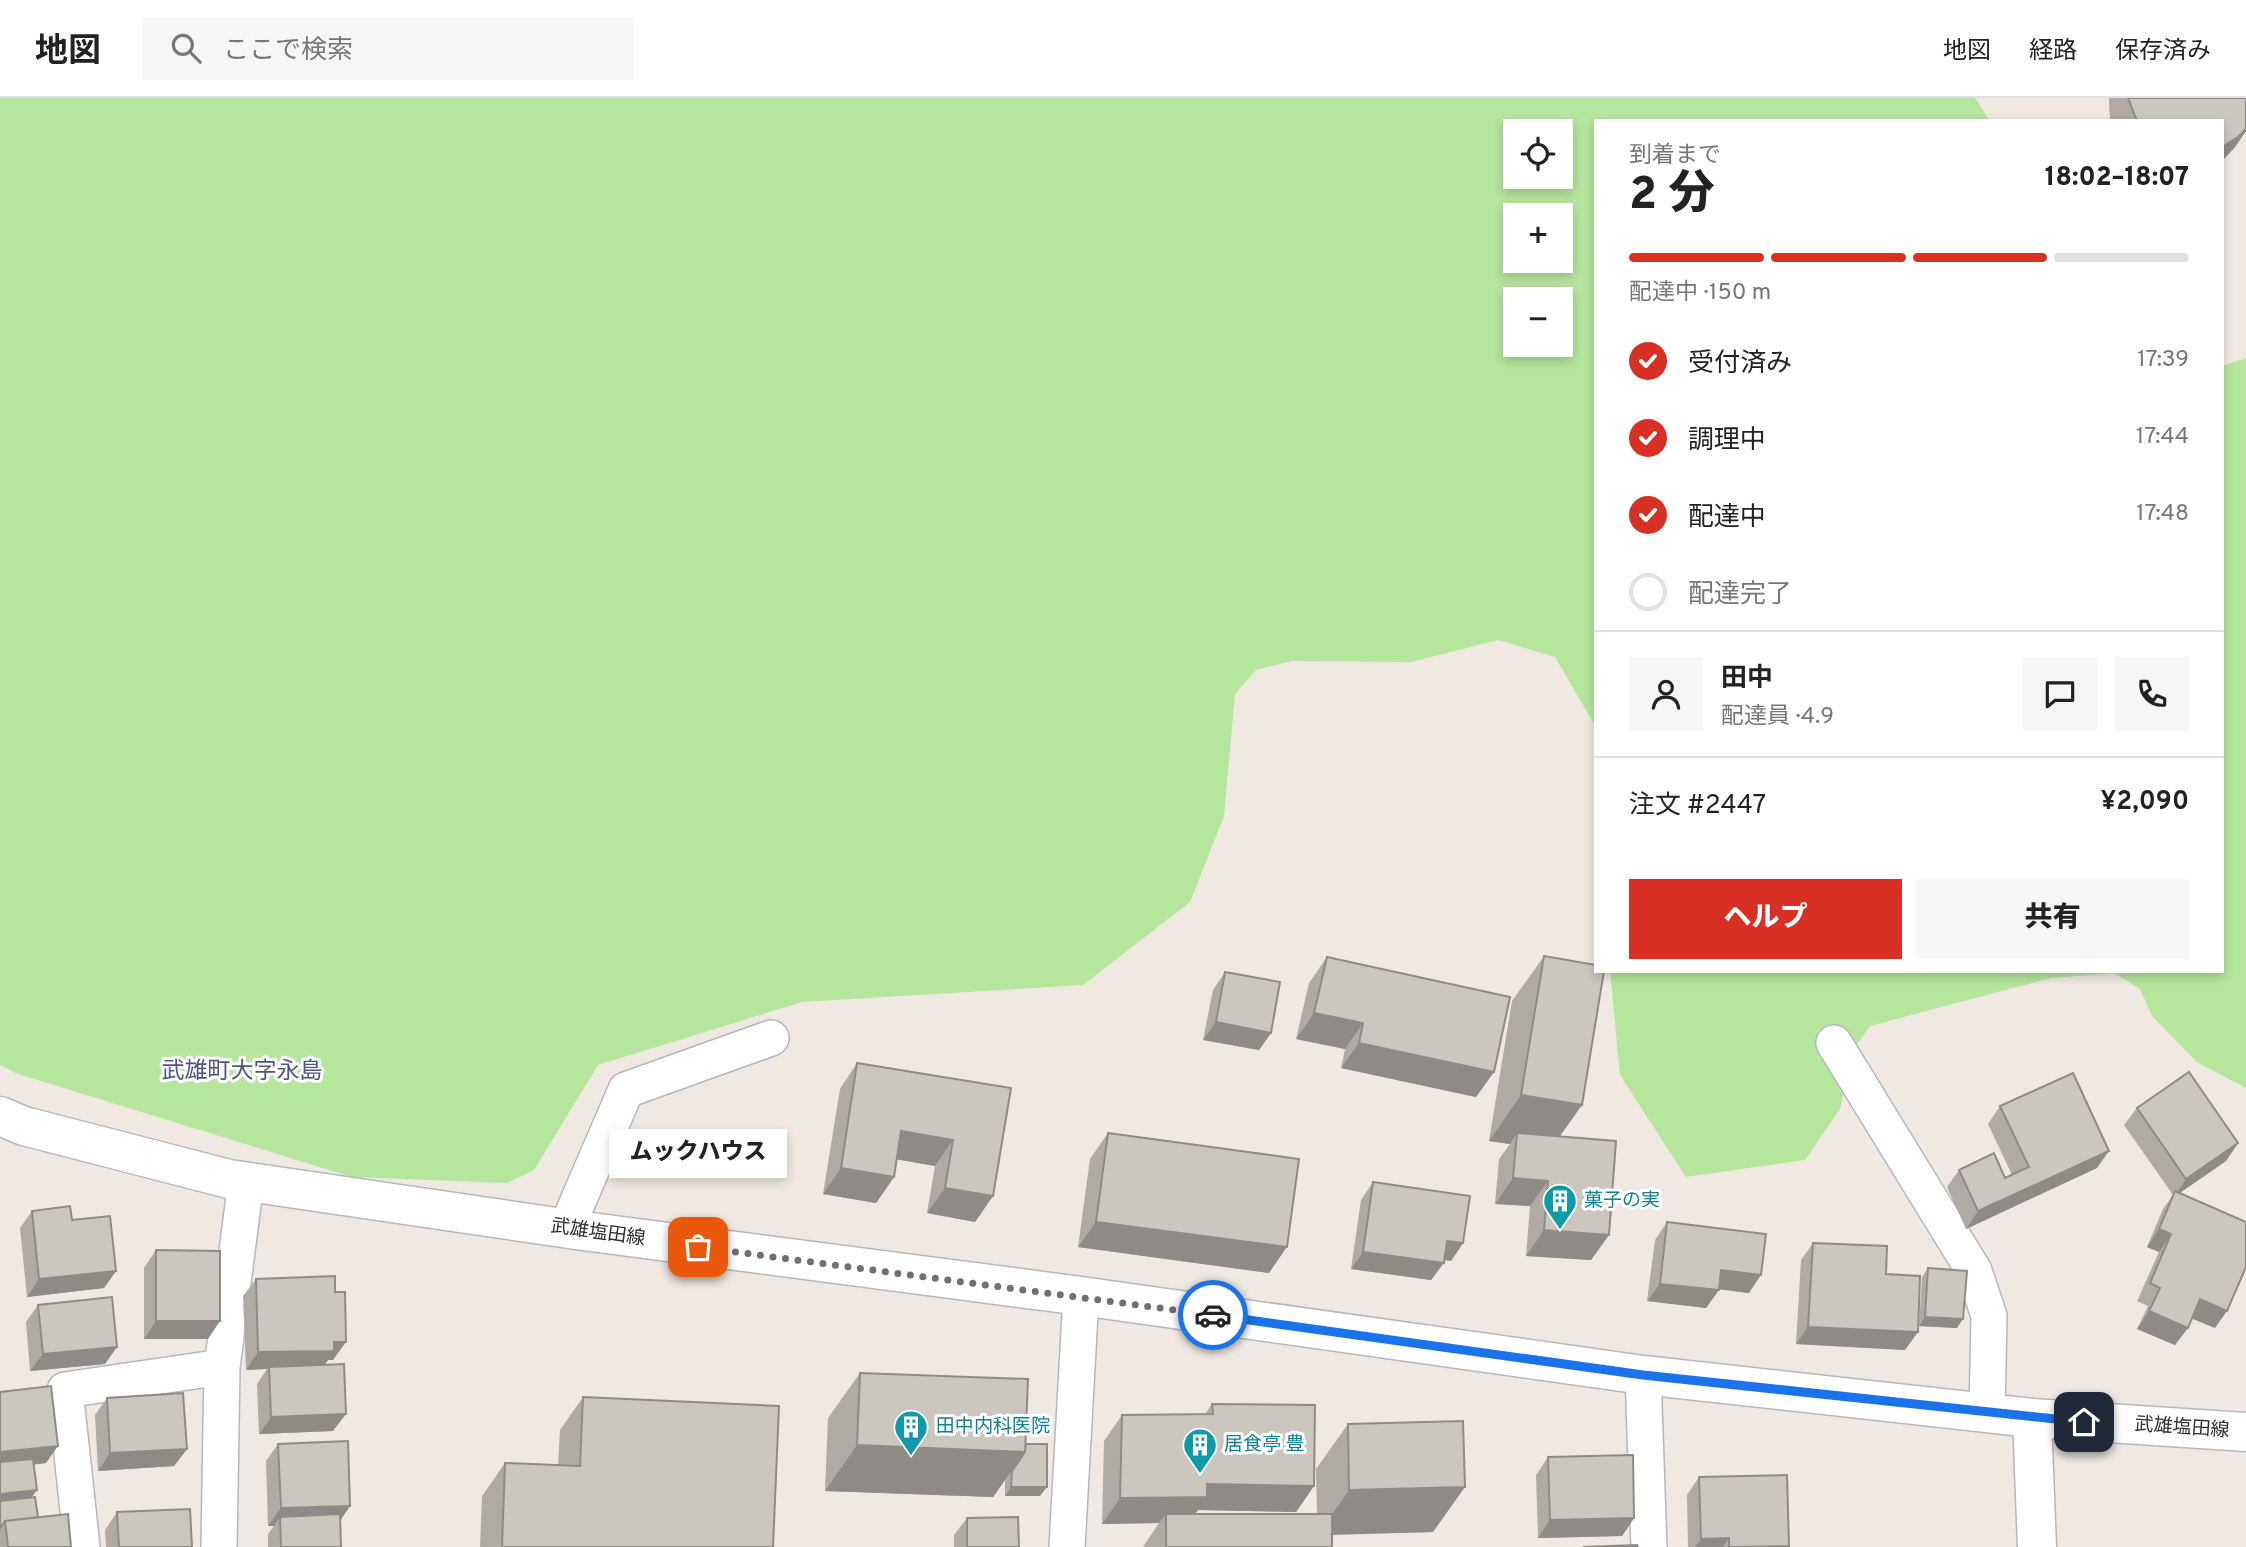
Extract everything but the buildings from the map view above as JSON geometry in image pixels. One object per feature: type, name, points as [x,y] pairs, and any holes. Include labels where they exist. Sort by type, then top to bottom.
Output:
[{"type":"main road","name":"武雄塩田線","points":[[0,1116],[23,1126],[246,1182],[566,1229],[1081,1296],[1643,1375],[2032,1418],[2244,1428]]},
{"type":"main road","points":[[2032,1418],[2037,1547]]},
{"type":"street","points":[[566,1229],[626,1090],[771,1038]]},
{"type":"street","points":[[1834,1043],[1974,1271],[1989,1316],[1987,1414]]},
{"type":"street","points":[[219,1547],[222,1367],[246,1182]]},
{"type":"street","points":[[1067,1547],[1081,1296]]},
{"type":"street","points":[[82,1547],[65,1390],[222,1367]]},
{"type":"street","points":[[1643,1375],[1649,1547]]},
{"type":"green space","points":[[0,98],[1975,98],[1989,119],[1594,119],[1594,724],[1555,657],[1498,640],[1411,662],[1291,661],[1256,670],[1235,694],[1224,816],[1190,902],[1083,985],[802,1002],[598,1065],[534,1170],[507,1183],[352,1177],[15,1073],[0,1065]]},
{"type":"green space","points":[[2246,358],[2246,1088],[2197,1062],[2152,1016],[2140,989],[2114,973],[2224,973],[2224,365]]},
{"type":"green space","points":[[1610,973],[2114,973],[2051,978],[1870,1026],[1853,1050],[1840,1109],[1805,1160],[1686,1177],[1620,1075]]},
{"type":"way so far","points":[[698,1247],[1213,1315]]},
{"type":"place","name":"菓子の実","points":[[1560,1231]]},
{"type":"place","name":"ムックハウス","points":[[698,1247]]},
{"type":"place","name":"田中内科医院","points":[[911,1457]]},
{"type":"place","name":"居食亭 豊","points":[[1200,1475]]},
{"type":"district","name":"武雄町大字永島","points":[[242,1072]]},
{"type":"route","points":[[1213,1315],[1643,1375],[2084,1422]]}]
